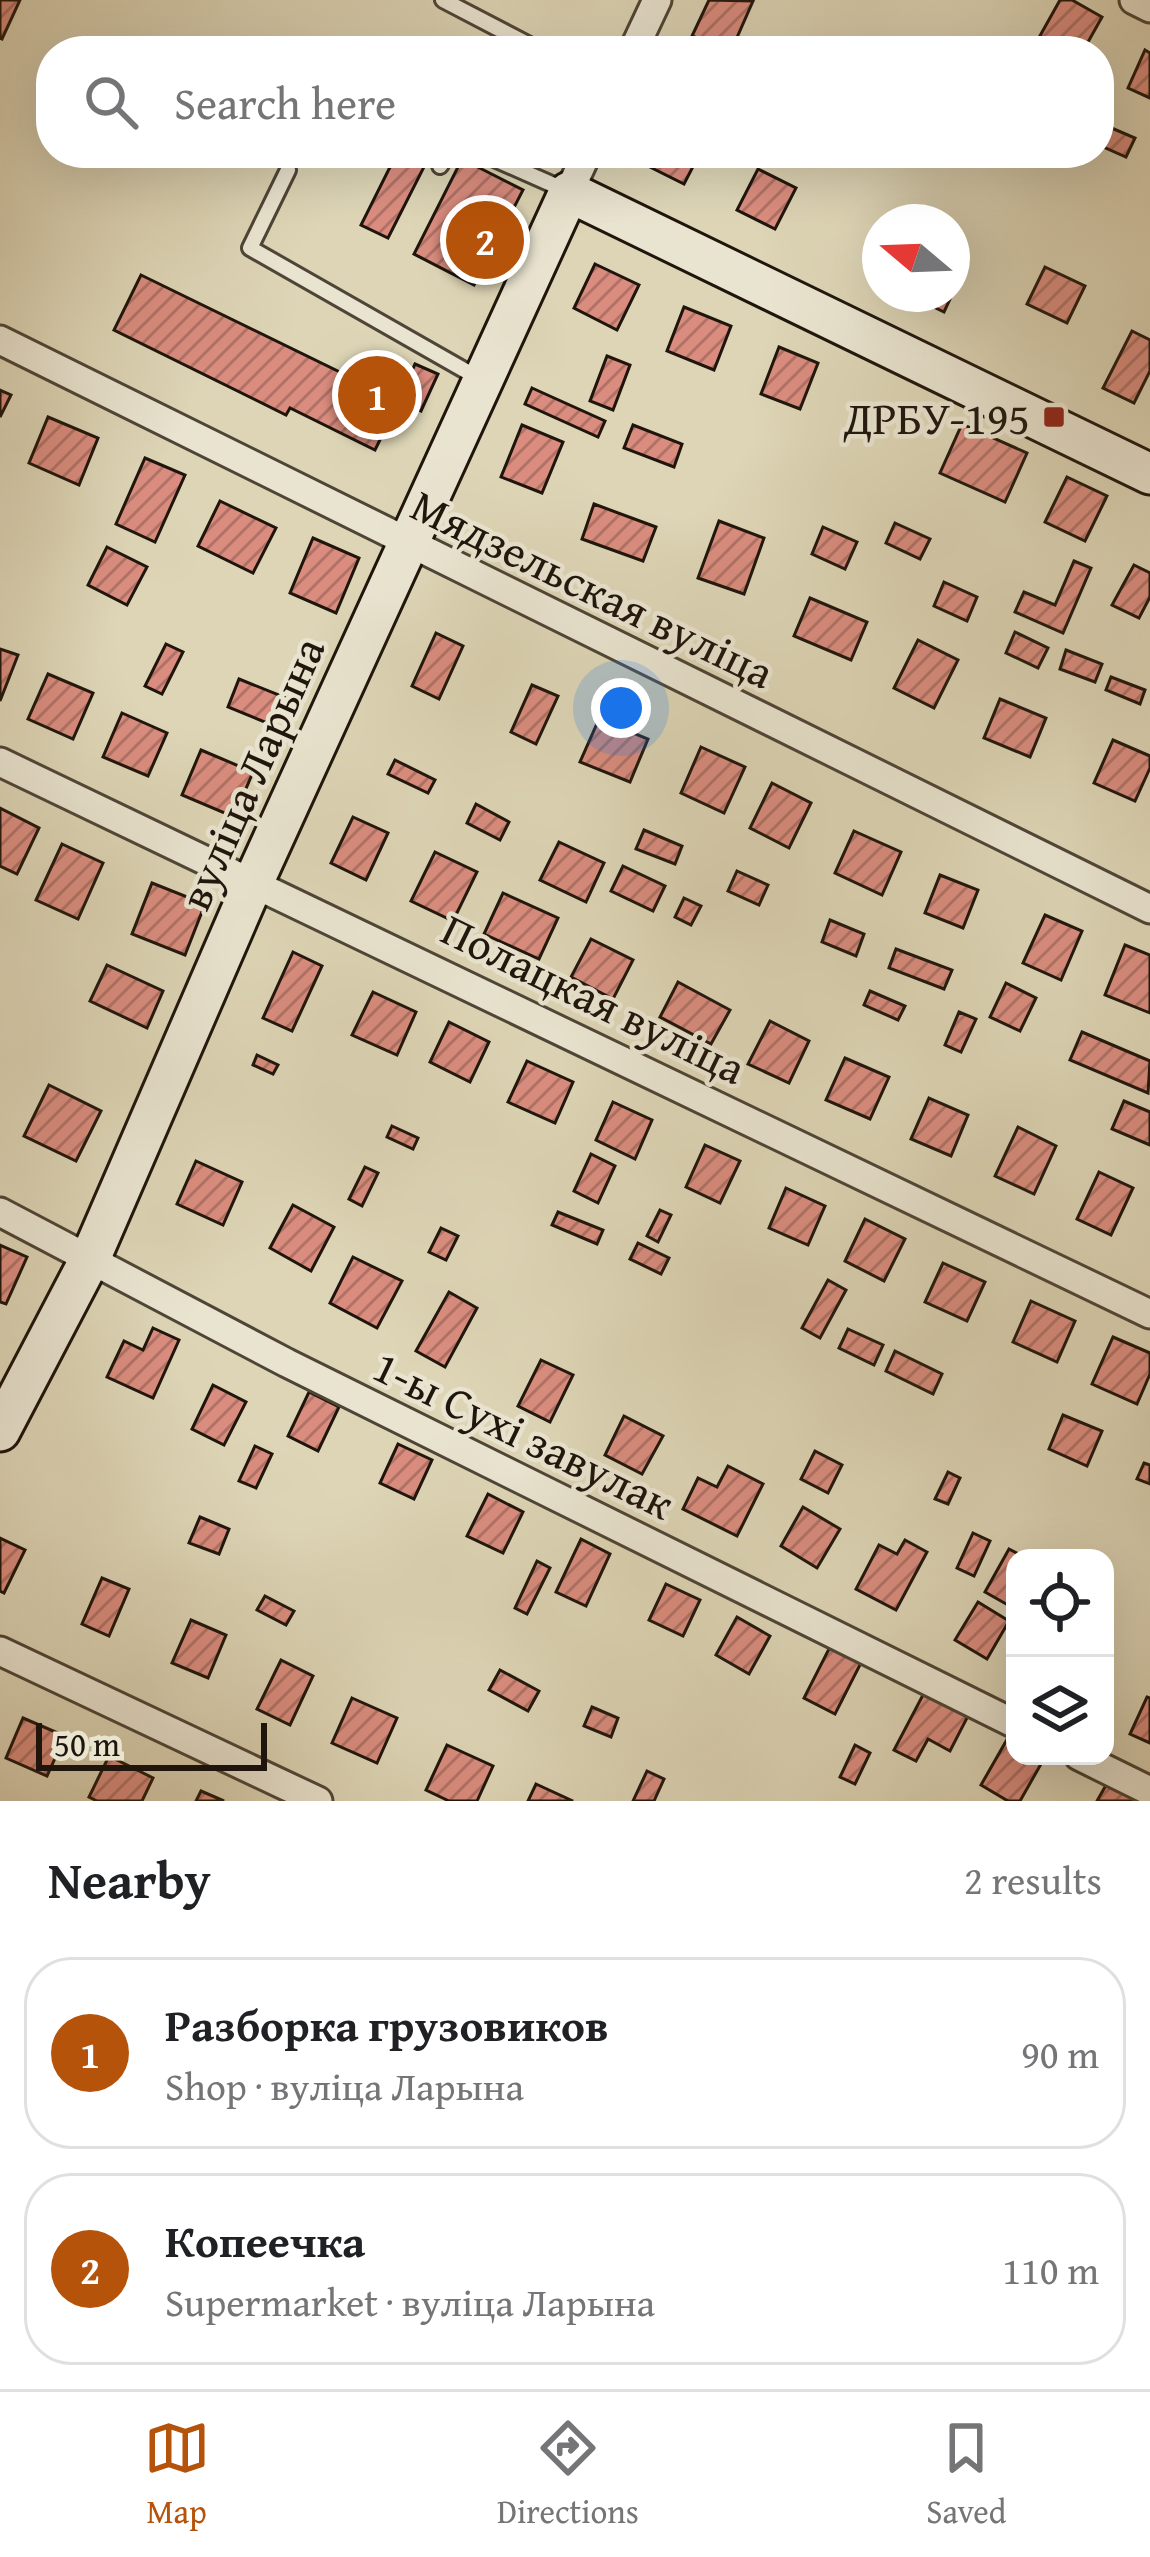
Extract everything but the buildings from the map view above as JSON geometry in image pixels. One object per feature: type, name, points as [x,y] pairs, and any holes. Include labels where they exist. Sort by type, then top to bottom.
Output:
[{"type":"street","points":[[640,36],[656,0]]},
{"type":"street","points":[[1134,0],[1150,8]]},
{"type":"street","name":"вуліца Ларына","points":[[0,1431],[90,1259],[254,881],[580,168]]},
{"type":"street","points":[[569,192],[1150,474]]},
{"type":"street","name":"Мядзельская вуліца","points":[[0,340],[1150,909]]},
{"type":"street","name":"Полацкая вуліца","points":[[0,762],[1150,1314]]},
{"type":"street","name":"1-ы Сухі завулак","points":[[0,1212],[286,1363],[1006,1720]]},
{"type":"street","points":[[0,1651],[319,1801]]},
{"type":"street","points":[[1097,1765],[1150,1791]]},
{"type":"lane","points":[[443,0],[512,36]]},
{"type":"lane","points":[[515,168],[569,192]]},
{"type":"lane","points":[[288,170],[250,248],[480,379]]},
{"type":"place","name":"Копеечка","points":[[485,240]]},
{"type":"place","name":"Разборка грузовиков","points":[[377,395]]},
{"type":"place","name":"ДРБУ-195","points":[[1054,417]]}]
